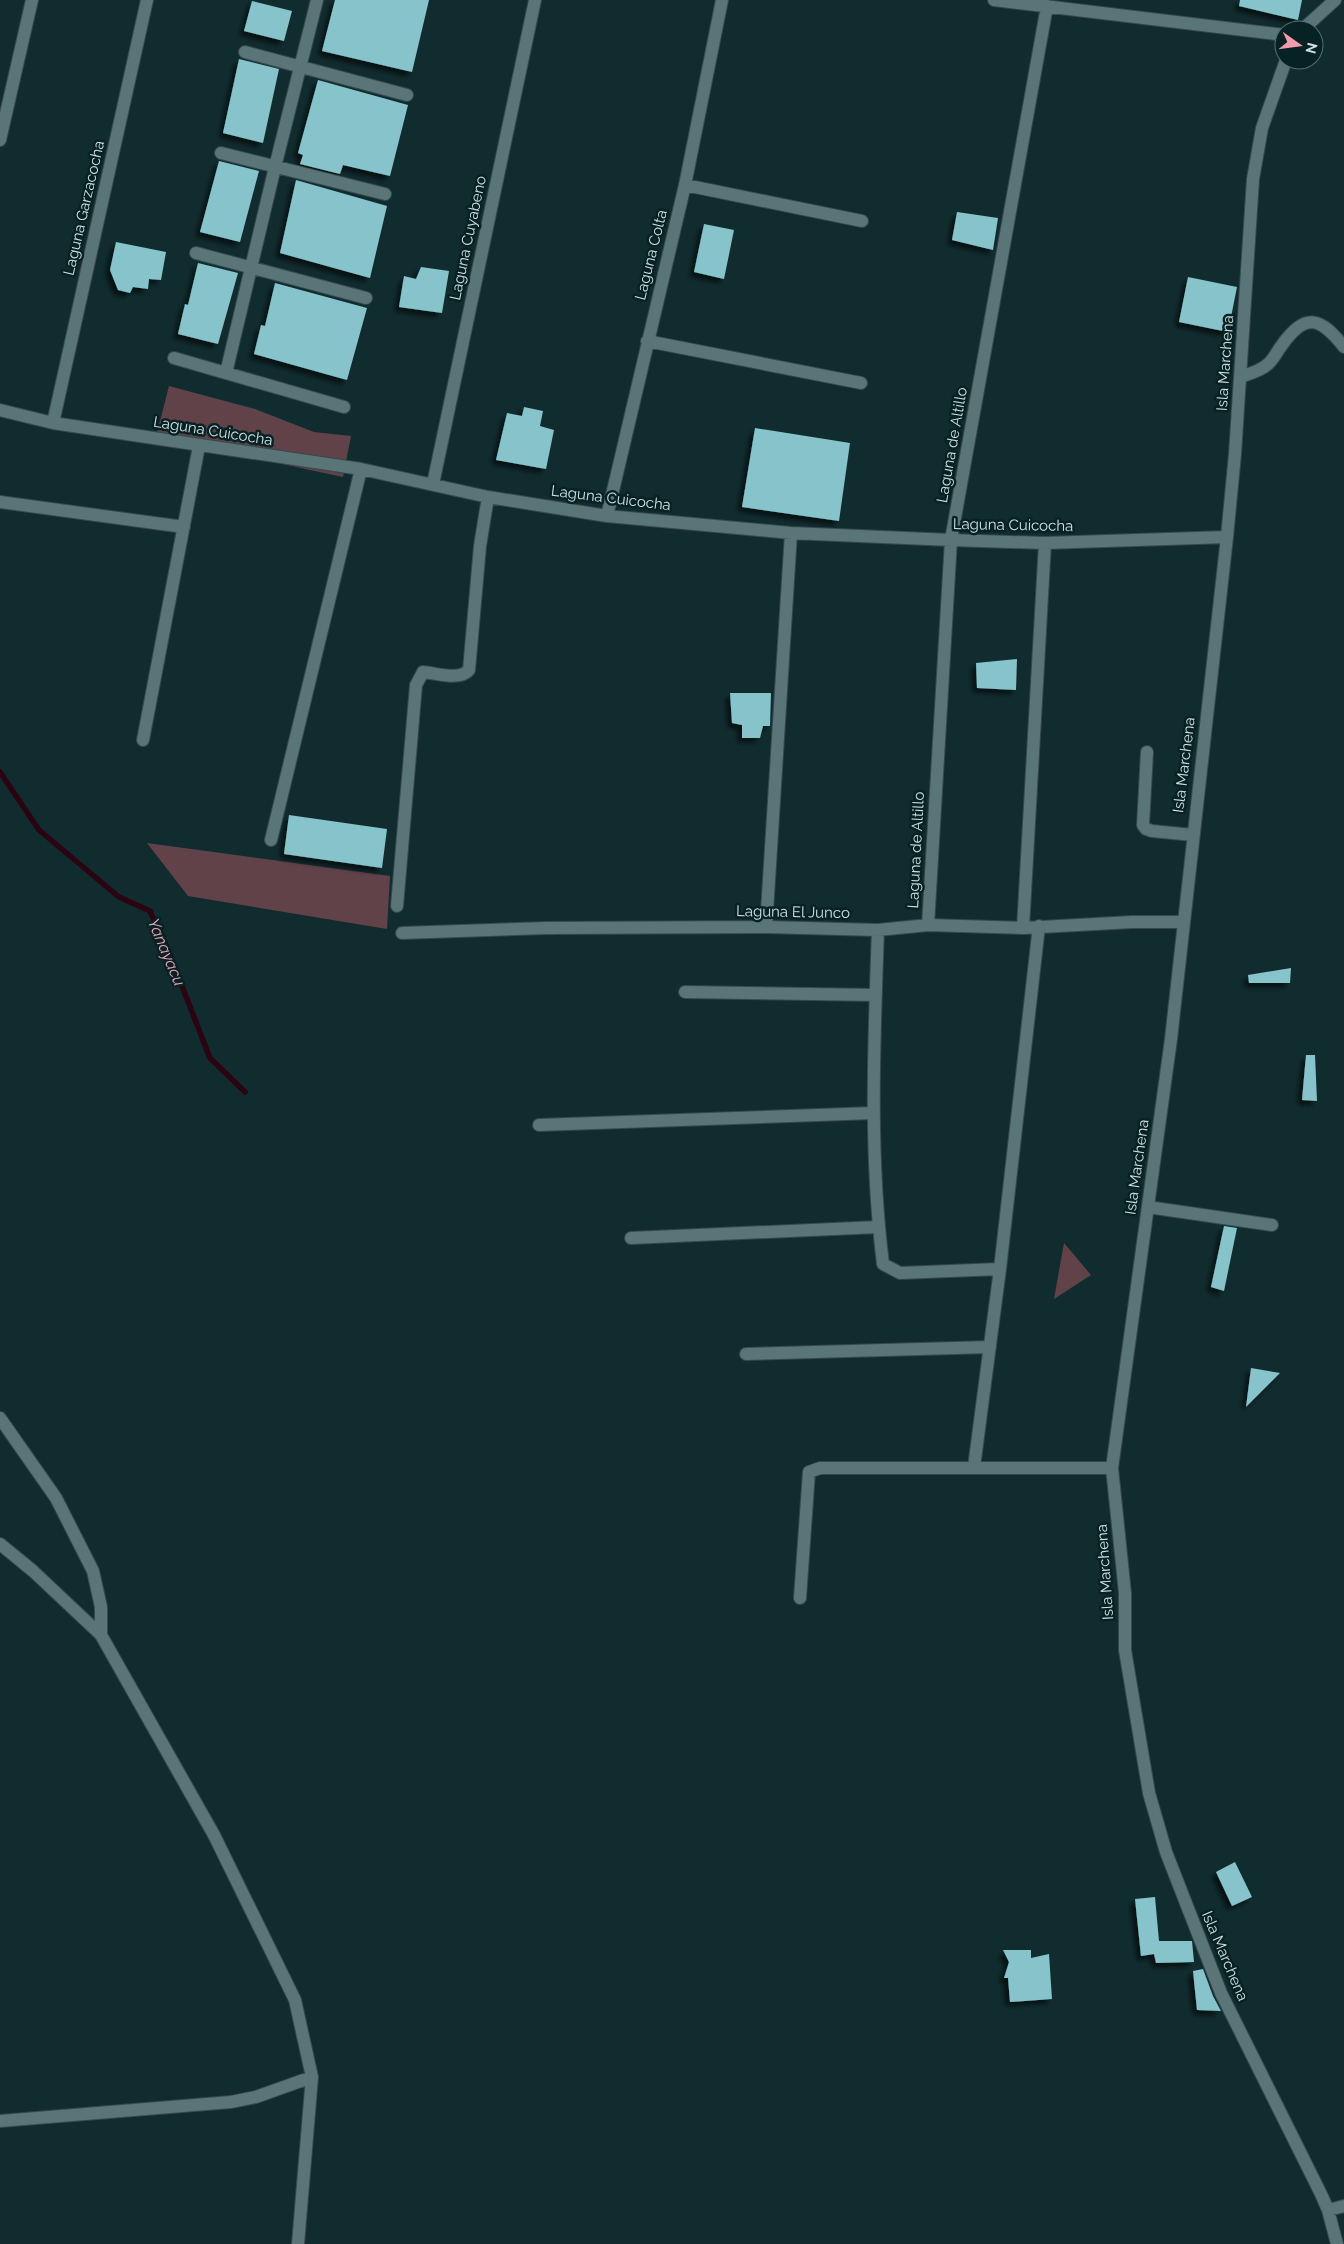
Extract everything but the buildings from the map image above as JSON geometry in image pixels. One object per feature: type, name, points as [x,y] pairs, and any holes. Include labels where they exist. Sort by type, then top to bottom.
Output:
[{"type":"street","points":[[0,140],[32,0]]},
{"type":"street","name":"Laguna Garzacocha","points":[[53,423],[147,0]]},
{"type":"street","points":[[226,373],[274,167],[317,0]]},
{"type":"street","name":"Laguna Cuyabeno","points":[[433,484],[535,0]]},
{"type":"street","name":"Laguna Colta","points":[[606,516],[685,185],[722,0]]},
{"type":"street","points":[[994,0],[1274,34]]},
{"type":"street","points":[[1313,20],[1335,0]]},
{"type":"street","name":"Laguna de Altillo","points":[[928,925],[951,540],[1047,6]]},
{"type":"street","points":[[245,52],[407,95]]},
{"type":"street","name":"Isla Marchena","points":[[1282,70],[1262,128],[1253,179],[1235,454],[1227,536],[1171,1039],[1112,1468],[1125,1593],[1125,1650],[1149,1793],[1163,1843],[1221,1993],[1328,2210],[1337,2244]]},
{"type":"street","points":[[221,153],[385,194]]},
{"type":"street","points":[[685,185],[862,221]]},
{"type":"street","points":[[196,253],[366,298]]},
{"type":"street","points":[[1240,377],[1260,370],[1269,364],[1283,342],[1298,326],[1307,321],[1317,322],[1330,330],[1344,347]]},
{"type":"street","points":[[647,341],[861,383]]},
{"type":"street","points":[[174,358],[344,407]]},
{"type":"street","name":"Laguna Cuicocha","points":[[0,410],[53,423],[361,469],[488,497],[606,516],[791,533],[951,540],[1045,543],[1227,536]]},
{"type":"street","points":[[143,740],[199,446]]},
{"type":"street","points":[[271,840],[361,469]]},
{"type":"street","points":[[397,906],[416,685],[424,672],[459,676],[467,674],[469,670],[480,546],[488,497]]},
{"type":"street","points":[[0,502],[184,527]]},
{"type":"street","points":[[766,927],[791,533]]},
{"type":"street","points":[[1023,928],[1045,543]]},
{"type":"street","points":[[1147,752],[1143,824],[1146,829],[1152,831],[1193,835]]},
{"type":"street","name":"Laguna El Junco","points":[[402,933],[547,928],[766,927],[878,930],[928,925],[1023,928],[1183,922]]},
{"type":"street","points":[[974,1467],[1000,1269],[1039,926]]},
{"type":"street","points":[[878,930],[873,1113],[878,1227],[883,1264],[900,1273],[1000,1269]]},
{"type":"street","points":[[685,992],[876,995]]},
{"type":"street","points":[[539,1124],[873,1113]]},
{"type":"street","points":[[1148,1207],[1272,1225]]},
{"type":"street","points":[[631,1238],[878,1227]]},
{"type":"street","points":[[746,1354],[990,1348]]},
{"type":"street","points":[[0,1418],[56,1498],[93,1571],[101,1606],[101,1635]]},
{"type":"street","points":[[800,1598],[809,1472],[820,1468],[1112,1468]]},
{"type":"street","points":[[0,1544],[33,1571],[101,1635],[214,1835],[295,2000],[312,2076],[298,2244]]},
{"type":"street","points":[[0,2121],[231,2102],[263,2094],[312,2076]]},
{"type":"street","points":[[1328,2210],[1344,2206]]},
{"type":"shaded area","points":[[169,386],[255,409],[314,432],[351,436],[343,477],[156,437]]},
{"type":"shaded area","points":[[147,843],[390,876],[387,929],[188,896]]},
{"type":"shaded area","points":[[1064,1243],[1091,1275],[1054,1299]]},
{"type":"waterway","name":"Yanayacu","points":[[0,772],[39,830],[119,897],[150,911],[166,945],[210,1058],[245,1092]]}]
